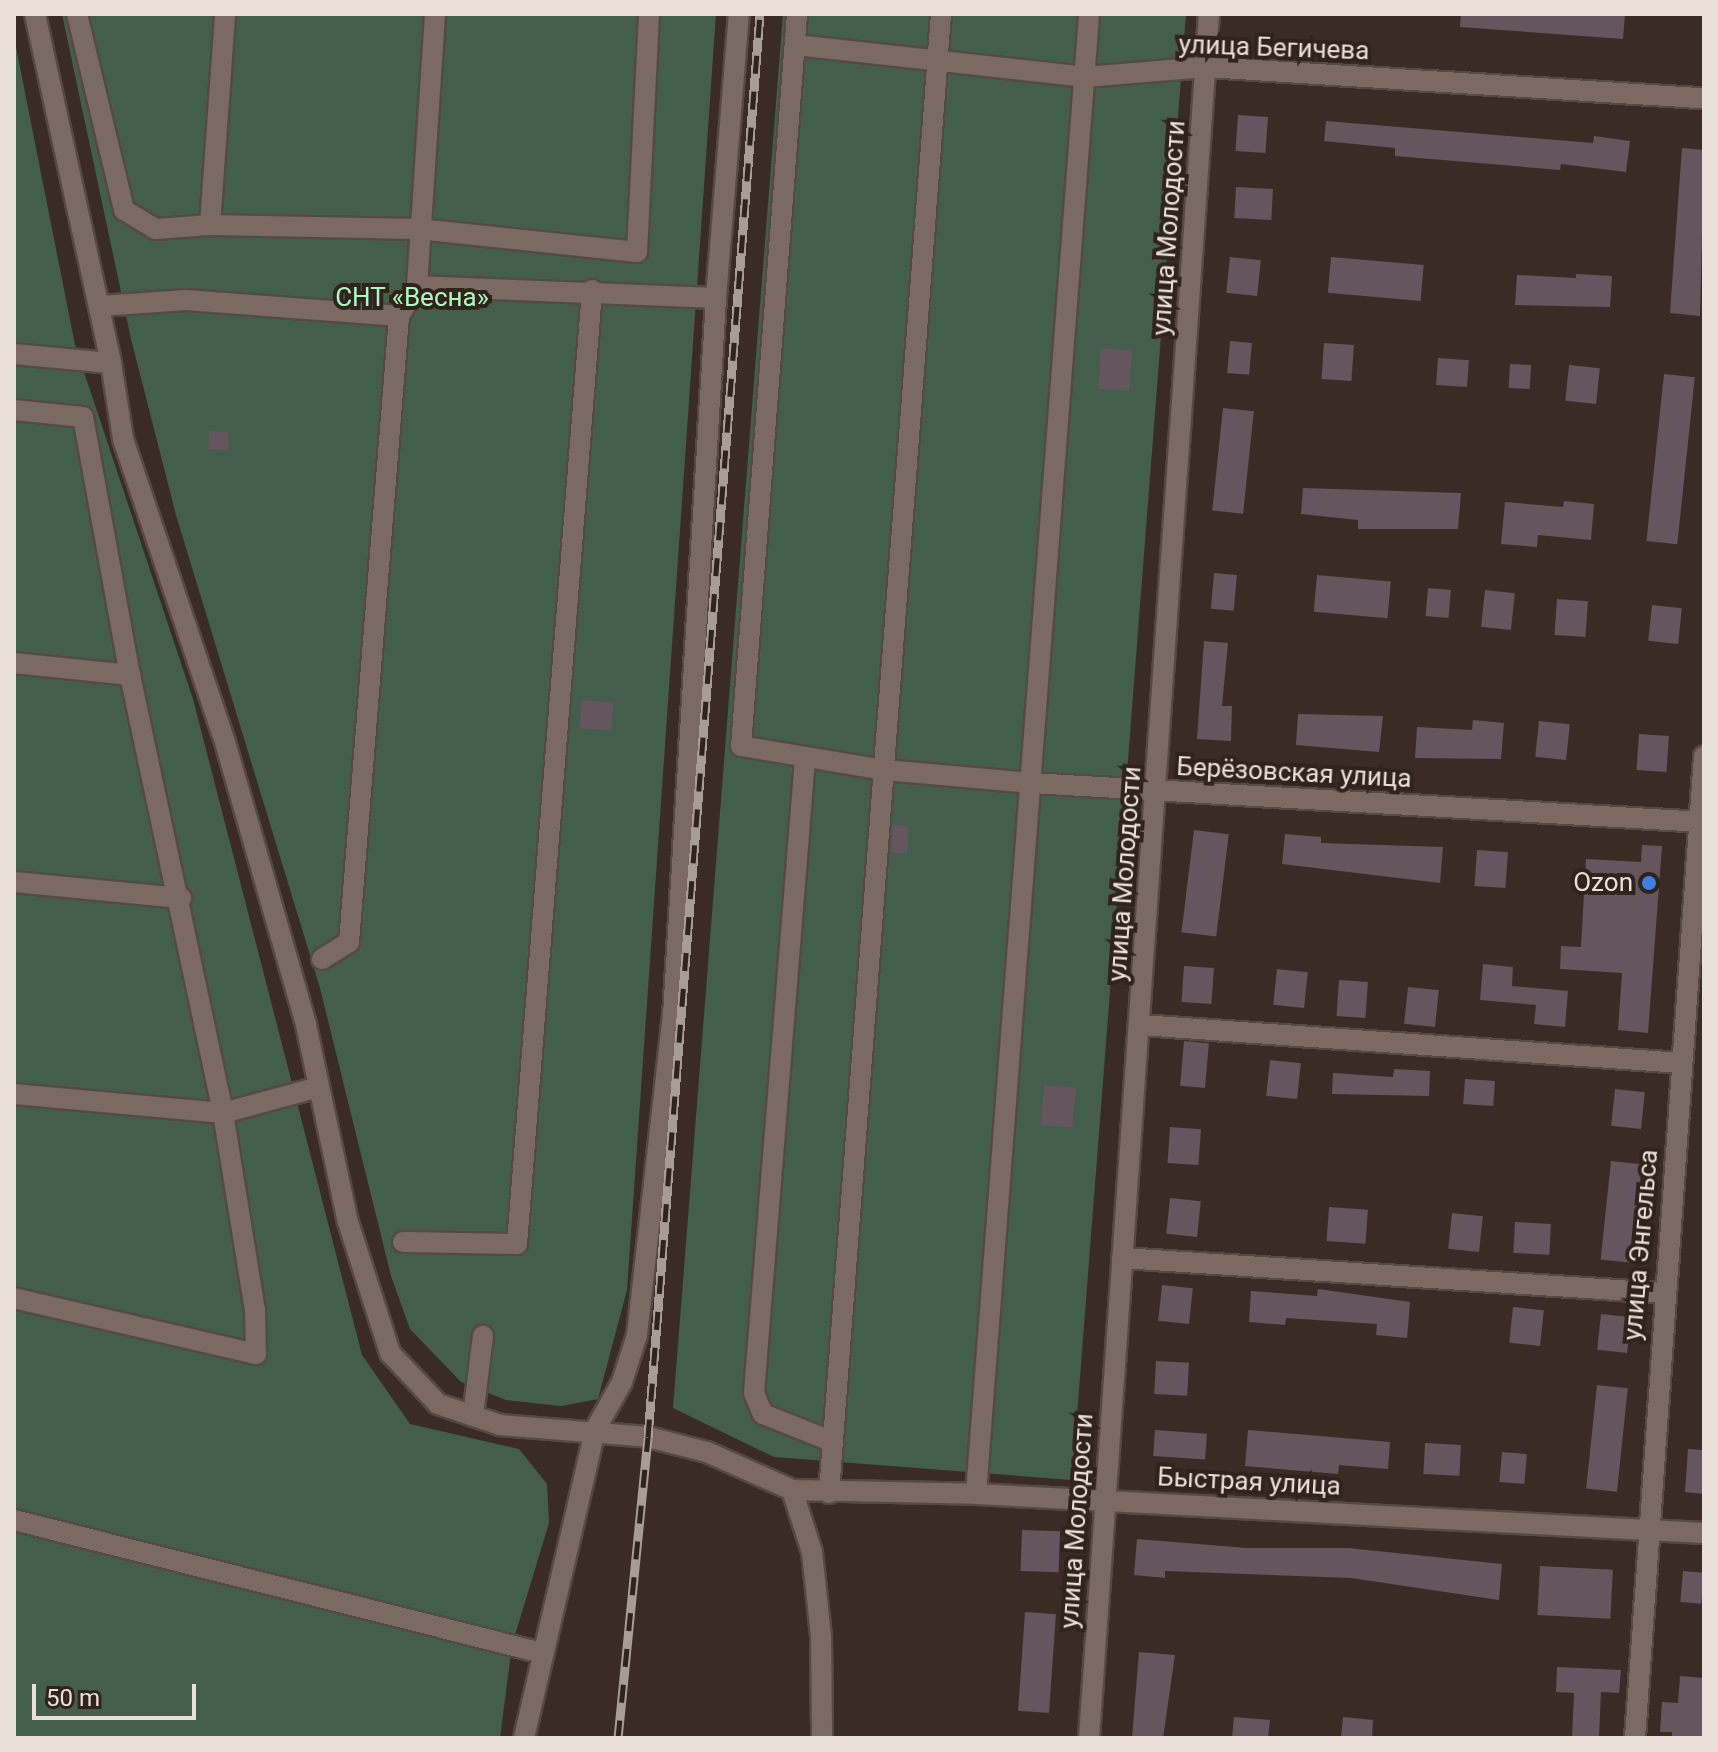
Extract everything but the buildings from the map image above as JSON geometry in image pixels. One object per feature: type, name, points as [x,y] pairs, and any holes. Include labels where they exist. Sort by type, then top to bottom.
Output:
[{"type":"street","name":"Быстрая улица","points":[[35,14],[100,306],[123,439],[225,742],[319,1087],[348,1222],[390,1353],[438,1404],[500,1425],[595,1430],[707,1452],[792,1490],[976,1494],[1704,1533]]},
{"type":"street","points":[[77,14],[124,210],[156,229],[210,225],[419,229],[637,252],[649,14]]},
{"type":"street","points":[[210,225],[225,14]]},
{"type":"street","points":[[322,959],[349,942],[399,316],[417,286],[435,14]]},
{"type":"street","points":[[524,1738],[595,1430],[622,1382],[637,1335],[673,1016],[716,298],[739,14]]},
{"type":"street","points":[[796,45],[797,14]]},
{"type":"street","points":[[829,1493],[941,14]]},
{"type":"street","points":[[976,1494],[1089,14]]},
{"type":"street","name":"улица Молодости","points":[[1089,1738],[1209,14]]},
{"type":"street","name":"улица Бегичева","points":[[796,45],[937,58],[1086,77],[1206,67],[1704,98]]},
{"type":"street","name":"Берёзовская улица","points":[[796,45],[741,746],[885,770],[1031,783],[1702,822]]},
{"type":"street","points":[[417,286],[592,290],[716,298]]},
{"type":"street","points":[[403,1242],[517,1244],[592,290]]},
{"type":"street","points":[[100,306],[186,300],[399,316]]},
{"type":"street","points":[[14,354],[111,363]]},
{"type":"street","points":[[14,410],[83,417],[130,675],[181,898],[223,1113],[255,1310],[256,1354],[14,1298]]},
{"type":"street","points":[[14,663],[130,675]]},
{"type":"street","name":"улица Энгельса","points":[[1635,1738],[1646,1529],[1702,822],[1704,756]]},
{"type":"street","points":[[805,759],[754,1393],[763,1414],[831,1441]]},
{"type":"street","points":[[14,882],[181,898]]},
{"type":"street","points":[[1141,1025],[1682,1063]]},
{"type":"street","points":[[14,1094],[223,1113],[319,1087]]},
{"type":"street","points":[[1122,1258],[1663,1293]]},
{"type":"street","points":[[473,1416],[483,1336]]},
{"type":"street","points":[[792,1490],[812,1552],[821,1636],[822,1738]]},
{"type":"street","points":[[14,1520],[542,1653]]},
{"type":"green space","name":"СНТ «Весна»","points":[[62,14],[716,14],[627,1290],[598,1399],[561,1406],[506,1400],[461,1382],[410,1329],[391,1276],[320,988],[176,515],[131,339]]},
{"type":"green space","points":[[783,14],[1186,14],[1072,1480],[774,1457],[673,1408]]},
{"type":"green space","points":[[14,37],[75,345],[193,699],[362,1355],[410,1424],[519,1449],[547,1484],[549,1523],[512,1645],[500,1738],[14,1738]]},
{"type":"railway","points":[[618,1738],[648,1437],[760,14]]},
{"type":"place","name":"Ozon","points":[[1649,883]]}]
